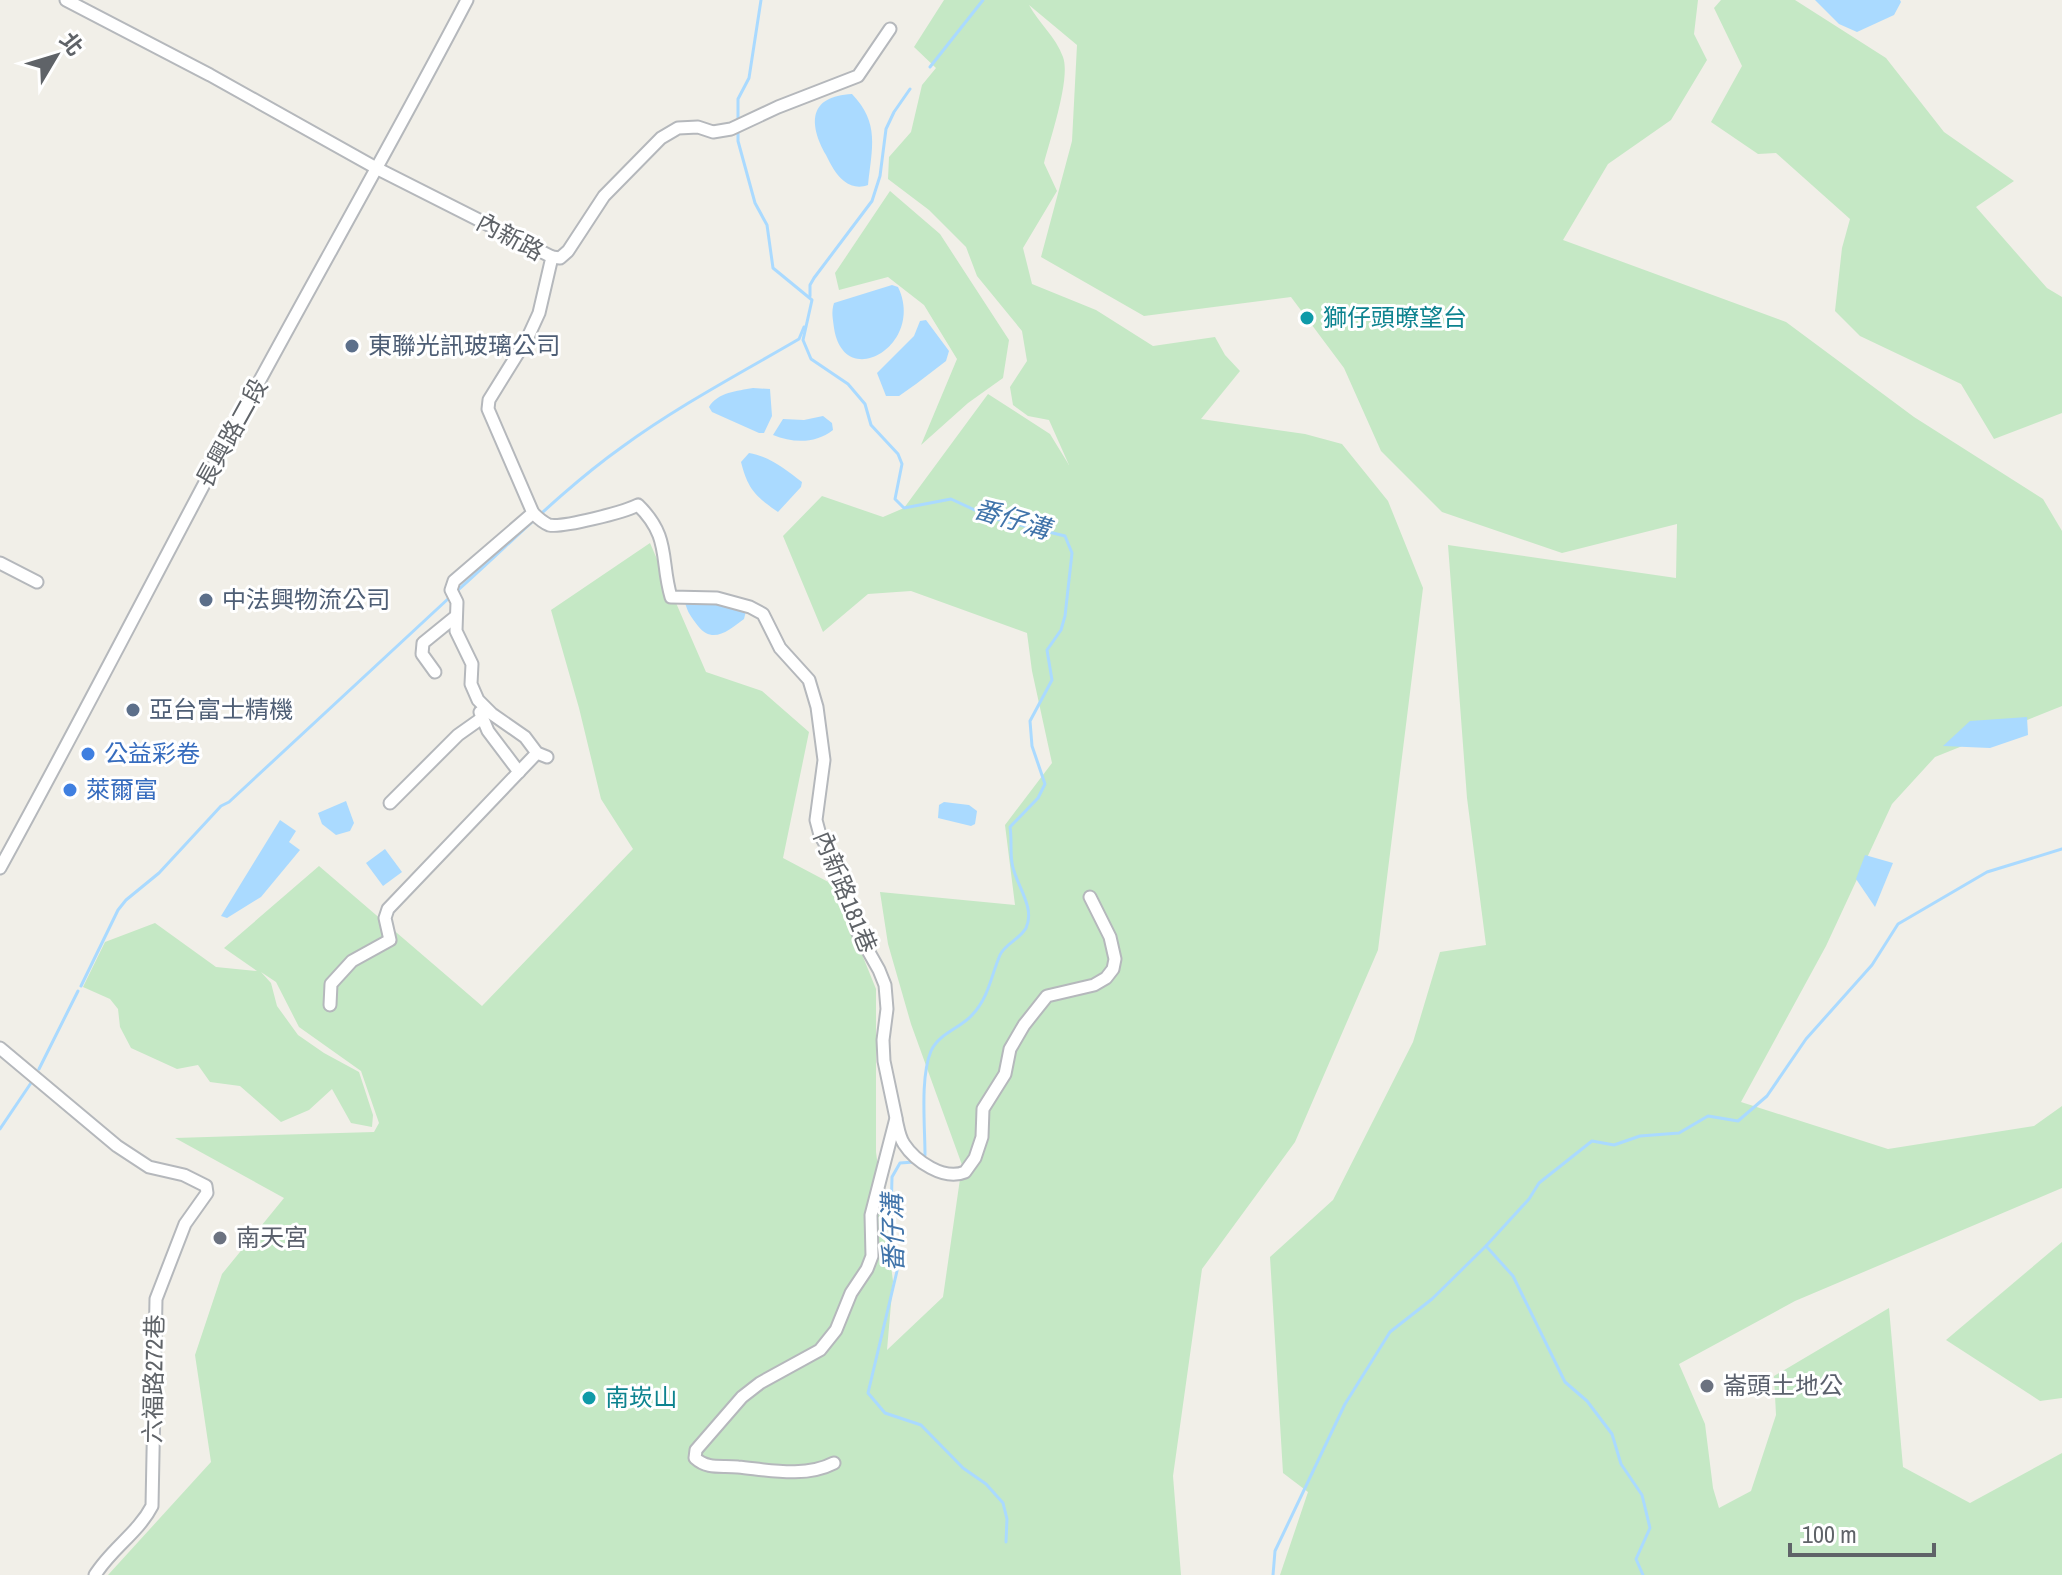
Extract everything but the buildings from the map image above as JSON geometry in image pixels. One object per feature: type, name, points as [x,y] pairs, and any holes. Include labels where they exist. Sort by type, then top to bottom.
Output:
[{"type":"street","name":"內新路","points":[[66,0],[210,75],[378,169],[552,257],[534,325],[489,400],[488,409],[533,513]]},
{"type":"street","name":"長興路二段","points":[[0,868],[467,0]]},
{"type":"street","points":[[552,257],[560,258],[568,251],[604,196],[661,138],[678,128],[698,127],[713,132],[731,129],[858,76],[890,29]]},
{"type":"street","name":"內新路181巷","points":[[533,513],[548,525],[565,524],[626,511],[638,505],[647,514],[663,543],[667,560],[666,580],[671,597],[717,598],[763,614],[780,648],[809,680],[817,707],[824,760],[816,820],[820,835],[844,876],[857,931],[885,985],[884,1061],[896,1118],[871,1215],[872,1256],[851,1293],[836,1330],[827,1343],[742,1397],[696,1450],[695,1458],[702,1464],[714,1467],[734,1466],[776,1472],[823,1468],[834,1463]]},
{"type":"street","points":[[330,1005],[331,984],[352,961],[390,940],[385,918],[388,909],[519,772],[542,755],[525,737],[482,704],[471,684],[472,664],[456,631],[457,602],[451,590],[454,581],[533,513]]},
{"type":"street","points":[[0,563],[37,582]]},
{"type":"street","points":[[435,672],[422,654],[423,643],[455,617]]},
{"type":"street","points":[[482,704],[482,718],[519,772]]},
{"type":"street","points":[[390,803],[458,735],[482,718]]},
{"type":"street","points":[[896,1118],[902,1142],[925,1165],[952,1175],[965,1172],[975,1158],[982,1137],[983,1109],[1005,1074],[1010,1049],[1024,1025],[1047,996],[1094,985],[1113,969],[1115,959],[1110,937],[1090,897]]},
{"type":"street","name":"六福路272巷","points":[[0,1048],[117,1146],[149,1167],[184,1175],[206,1186],[207,1193],[185,1224],[156,1299],[152,1506],[145,1519],[95,1575]]},
{"type":"green space","points":[[944,0],[1698,0],[1694,34],[1707,60],[1671,120],[1608,164],[1563,240],[1786,322],[1914,417],[2043,499],[2062,531],[2062,706],[1935,757],[1892,804],[1826,946],[1741,1102],[1888,1149],[2034,1126],[2062,1106],[2062,1188],[1795,1301],[1679,1364],[1705,1424],[1713,1488],[1719,1508],[1751,1491],[1776,1415],[1774,1376],[1889,1308],[1903,1467],[1970,1503],[2062,1453],[2062,1575],[1280,1575],[1308,1492],[1283,1473],[1270,1257],[1333,1200],[1413,1042],[1440,952],[1486,945],[1467,798],[1448,545],[1676,578],[1677,524],[1562,553],[1442,512],[1381,451],[1344,368],[1291,297],[1144,316],[1041,257],[1072,141],[1077,45],[1029,5],[1056,43],[1065,67],[1059,109],[1044,163],[1057,191],[1023,248],[1032,284],[1096,310],[1153,346],[1215,337],[1225,355],[1240,371],[1201,419],[1305,434],[1342,444],[1388,501],[1423,588],[1378,950],[1295,1142],[1202,1269],[1173,1476],[1181,1575],[108,1575],[211,1462],[195,1355],[222,1274],[284,1198],[175,1138],[374,1132],[379,1123],[361,1071],[299,1027],[276,982],[261,972],[271,983],[277,1006],[298,1035],[359,1072],[373,1115],[372,1127],[351,1123],[332,1089],[309,1110],[281,1122],[240,1086],[210,1082],[198,1065],[177,1069],[131,1048],[120,1027],[118,1009],[110,999],[83,987],[105,942],[155,923],[216,967],[257,971],[224,948],[319,866],[482,1006],[633,849],[601,799],[551,610],[650,543],[706,672],[762,691],[809,732],[783,858],[834,885],[876,989],[876,1152],[893,1281],[887,1350],[943,1297],[962,1165],[911,1024],[888,944],[880,892],[1015,905],[1005,825],[1052,763],[1027,633],[911,591],[868,594],[823,632],[783,536],[822,496],[883,517],[904,508],[988,394],[1050,434],[1069,465],[1049,420],[1028,416],[1013,405],[1010,387],[1027,361],[1022,331],[977,276],[966,247],[929,210],[888,179],[889,157],[911,132],[922,85],[936,68],[914,47]]},
{"type":"green space","points":[[1721,0],[1795,0],[1886,58],[1944,132],[2014,181],[1976,207],[2047,288],[2062,297],[2062,413],[1994,439],[1961,384],[1860,336],[1835,311],[1842,248],[1850,219],[1776,153],[1758,154],[1711,122],[1742,66],[1714,8]]},
{"type":"green space","points":[[890,191],[940,234],[1009,340],[1003,378],[968,403],[921,445],[957,359],[924,305],[888,277],[839,290],[835,273]]},
{"type":"green space","points":[[2062,1242],[2062,1398],[2040,1401],[1946,1340]]},
{"type":"water","points":[[1815,0],[1901,2],[1894,15],[1857,32],[1839,24]]},
{"type":"water","points":[[852,94],[867,115],[872,136],[868,185],[862,186],[850,185],[841,179],[816,132],[816,113],[820,106],[827,100]]},
{"type":"water","points":[[892,285],[898,287],[904,308],[901,327],[893,343],[880,354],[866,359],[852,357],[841,347],[834,328],[834,303]]},
{"type":"water","points":[[926,320],[949,351],[946,361],[899,396],[886,396],[877,373],[914,336],[920,321]]},
{"type":"water","points":[[753,388],[770,389],[772,416],[764,433],[712,412],[709,407],[723,395]]},
{"type":"water","points":[[823,416],[832,423],[833,430],[819,438],[796,441],[773,435],[783,419],[804,420]]},
{"type":"water","points":[[749,453],[770,460],[802,482],[778,512],[758,496],[746,479],[741,462]]},
{"type":"water","points":[[685,602],[746,611],[744,619],[715,635],[704,632],[688,612]]},
{"type":"water","points":[[2027,717],[2028,735],[1990,748],[1943,746],[1970,721]]},
{"type":"water","points":[[346,801],[354,823],[350,831],[336,835],[322,824],[318,813]]},
{"type":"water","points":[[944,802],[969,805],[977,811],[975,824],[971,826],[938,818],[939,805]]},
{"type":"water","points":[[280,820],[296,831],[289,842],[300,850],[261,897],[227,918],[221,916]]},
{"type":"water","points":[[385,849],[402,872],[383,886],[366,863]]},
{"type":"water","points":[[1865,855],[1893,863],[1875,907],[1856,879]]},
{"type":"waterway","name":"番仔溝","points":[[738,123],[738,99],[749,78],[761,0]]},
{"type":"waterway","points":[[930,67],[983,0]]},
{"type":"waterway","points":[[810,296],[814,278],[872,201],[880,176],[886,129],[910,89]]},
{"type":"waterway","name":"番仔溝","points":[[738,131],[755,203],[767,225],[773,268],[812,300],[803,340],[811,359],[848,384],[865,404],[871,425],[898,454],[902,464],[895,499],[904,508],[951,499],[992,518],[1065,536],[1072,553],[1065,616],[1061,630],[1047,650],[1052,680],[1030,721],[1032,746],[1045,784],[1038,798],[1010,827],[1012,863],[1027,904],[1026,928],[1000,955],[978,1008],[939,1040],[931,1051],[924,1088],[925,1155],[920,1158]]},
{"type":"waterway","points":[[457,591],[600,463],[665,418],[799,339],[804,327]]},
{"type":"waterway","points":[[81,986],[118,910],[126,900],[159,873],[221,806],[229,802],[449,598]]},
{"type":"waterway","points":[[1273,1575],[1275,1551],[1345,1404],[1390,1332],[1432,1299],[1486,1246],[1529,1199],[1539,1183],[1592,1141],[1614,1145],[1640,1136],[1679,1133],[1708,1116],[1738,1121],[1767,1096],[1806,1039],[1872,965],[1898,924],[1987,872],[2062,849]]},
{"type":"waterway","points":[[39,1069],[78,991]]},
{"type":"waterway","points":[[0,1129],[33,1080]]},
{"type":"waterway","name":"番仔溝","points":[[914,1162],[900,1163],[892,1177],[891,1217],[897,1271],[868,1393],[885,1413],[921,1425],[963,1468],[986,1484],[1003,1503],[1007,1519],[1006,1542]]},
{"type":"waterway","points":[[1486,1246],[1513,1276],[1565,1382],[1587,1401],[1612,1434],[1621,1464],[1642,1495],[1650,1528],[1636,1559],[1643,1575]]},
{"type":"place","name":"獅仔頭暸望台","points":[[1307,318]]},
{"type":"place","name":"東聯光訊玻璃公司","points":[[352,346]]},
{"type":"place","name":"中法興物流公司","points":[[206,600]]},
{"type":"place","name":"亞台富士精機","points":[[133,710]]},
{"type":"place","name":"公益彩卷","points":[[88,754]]},
{"type":"place","name":"萊爾富","points":[[70,790]]},
{"type":"place","name":"南天宮","points":[[220,1238]]},
{"type":"place","name":"崙頭土地公","points":[[1707,1386]]},
{"type":"place","name":"南崁山","points":[[589,1398]]}]
